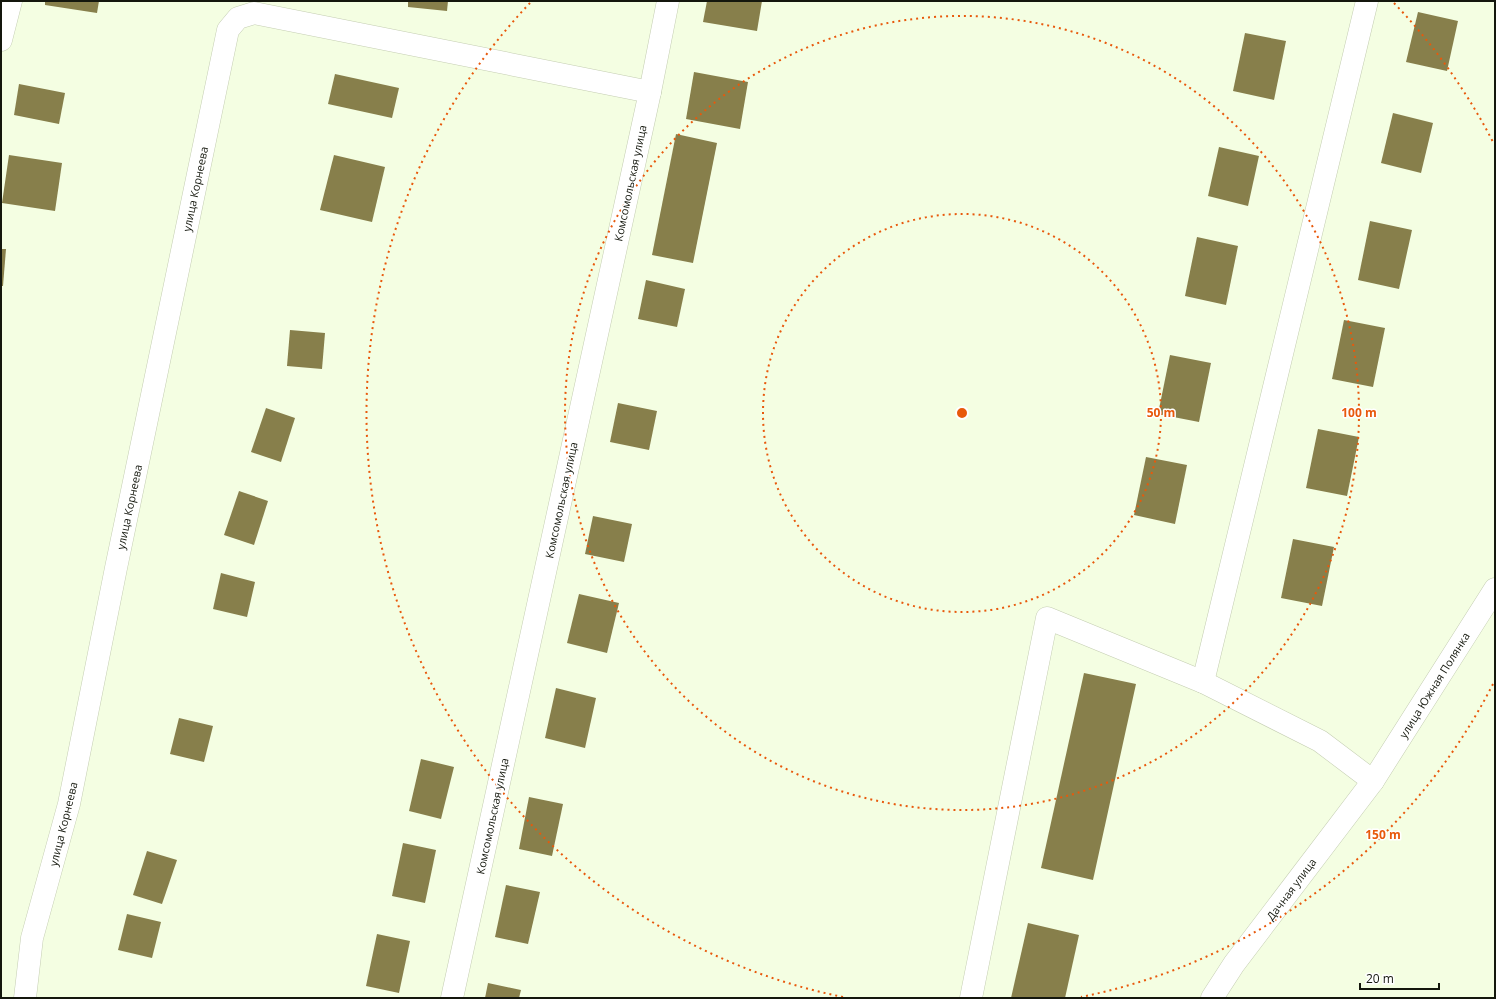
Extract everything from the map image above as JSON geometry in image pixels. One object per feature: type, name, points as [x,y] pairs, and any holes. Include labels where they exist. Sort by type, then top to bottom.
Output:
[{"type":"street","points":[[1,40],[11,1]]},
{"type":"street","name":"Комсомольская улица","points":[[452,998],[650,92],[668,1]]},
{"type":"street","points":[[1203,682],[1367,1]]},
{"type":"street","name":"улица Корнеева","points":[[25,998],[32,938],[69,804],[116,568],[228,30],[238,18],[254,13],[650,92]]},
{"type":"street","name":"улица Южная Полянка","points":[[1373,781],[1495,589]]},
{"type":"street","points":[[971,998],[1047,618],[1203,682],[1320,741],[1373,781]]},
{"type":"street","name":"Дачная улица","points":[[1212,998],[1234,964],[1373,781]]},
{"type":"building","points":[[45,1],[99,1],[97,13],[45,5]]},
{"type":"building","points":[[408,1],[448,1],[447,11],[408,7]]},
{"type":"building","points":[[707,1],[762,1],[757,31],[703,22]]},
{"type":"building","points":[[1418,12],[1458,21],[1447,71],[1406,62]]},
{"type":"building","points":[[1245,33],[1286,41],[1274,100],[1233,91]]},
{"type":"building","points":[[694,72],[748,82],[740,129],[686,119]]},
{"type":"building","points":[[335,74],[399,88],[392,118],[328,104]]},
{"type":"building","points":[[19,84],[65,93],[59,124],[14,115]]},
{"type":"building","points":[[1393,113],[1433,123],[1421,173],[1381,163]]},
{"type":"building","points":[[676,134],[717,143],[693,263],[652,255]]},
{"type":"building","points":[[1219,147],[1259,156],[1248,206],[1208,196]]},
{"type":"building","points":[[9,155],[62,163],[55,211],[2,203]]},
{"type":"building","points":[[334,155],[385,167],[372,222],[320,210]]},
{"type":"building","points":[[1370,221],[1412,230],[1399,289],[1358,280]]},
{"type":"building","points":[[1197,237],[1238,246],[1226,305],[1185,296]]},
{"type":"building","points":[[1,249],[6,249],[3,286],[1,286]]},
{"type":"building","points":[[646,280],[685,289],[677,327],[638,319]]},
{"type":"building","points":[[1344,320],[1385,328],[1373,387],[1332,379]]},
{"type":"building","points":[[290,330],[325,333],[322,369],[287,366]]},
{"type":"building","points":[[1170,355],[1211,363],[1199,422],[1158,414]]},
{"type":"building","points":[[618,403],[657,411],[649,450],[610,442]]},
{"type":"building","points":[[266,408],[295,418],[281,462],[251,452]]},
{"type":"building","points":[[1318,429],[1359,437],[1347,496],[1306,488]]},
{"type":"building","points":[[1146,457],[1187,465],[1175,524],[1134,515]]},
{"type":"building","points":[[239,491],[268,501],[254,545],[224,535]]},
{"type":"building","points":[[593,516],[632,524],[624,562],[585,554]]},
{"type":"building","points":[[1293,539],[1334,547],[1322,606],[1281,598]]},
{"type":"building","points":[[221,573],[255,582],[247,617],[213,609]]},
{"type":"building","points":[[579,594],[619,603],[607,653],[567,643]]},
{"type":"building","points":[[1084,673],[1136,684],[1093,880],[1041,868]]},
{"type":"building","points":[[556,688],[596,698],[585,748],[545,738]]},
{"type":"building","points":[[179,718],[213,726],[204,762],[170,754]]},
{"type":"building","points":[[421,759],[454,767],[441,819],[409,811]]},
{"type":"building","points":[[529,797],[563,804],[552,856],[519,849]]},
{"type":"building","points":[[403,843],[436,850],[425,903],[392,896]]},
{"type":"building","points":[[147,851],[177,860],[162,904],[133,895]]},
{"type":"building","points":[[506,885],[540,892],[528,944],[495,937]]},
{"type":"building","points":[[127,914],[161,922],[152,958],[118,950]]},
{"type":"building","points":[[1028,923],[1079,935],[1065,998],[1011,998]]},
{"type":"building","points":[[377,934],[410,941],[399,993],[366,986]]},
{"type":"building","points":[[488,983],[521,990],[519,998],[485,998]]}]
